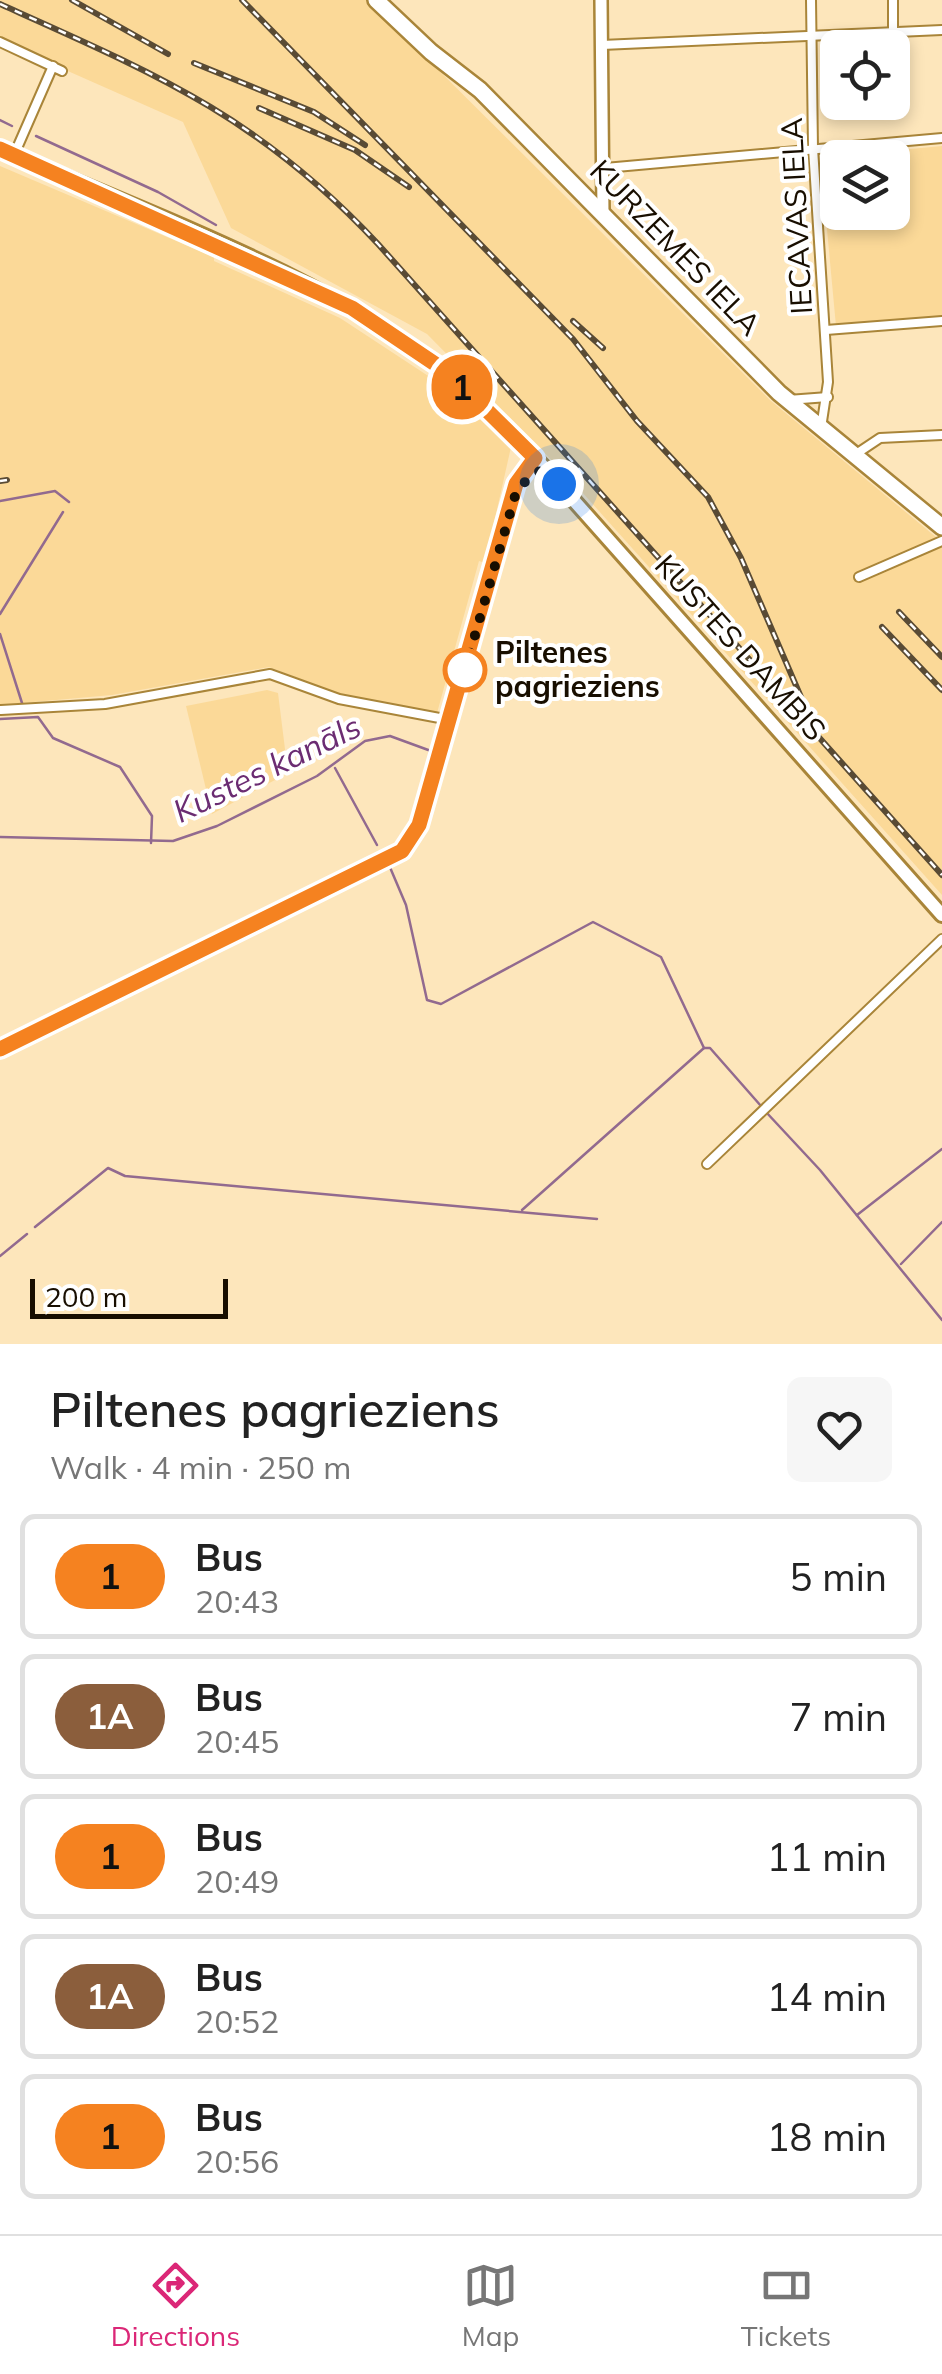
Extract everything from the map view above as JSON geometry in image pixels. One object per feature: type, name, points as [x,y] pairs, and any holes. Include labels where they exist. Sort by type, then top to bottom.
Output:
[{"type":"highway","name":"KURZEMES IELA","points":[[376,0],[431,52],[480,90],[788,400],[942,526]]},
{"type":"main road","name":"KUSTES DAMBIS","points":[[0,149],[320,291],[386,328],[450,374],[540,463],[942,915]]},
{"type":"main road","points":[[0,1049],[402,851],[419,825],[515,496],[540,463]]},
{"type":"street","points":[[601,0],[603,214]]},
{"type":"street","name":"IECAVAS IELA","points":[[811,0],[814,148],[828,397],[821,428]]},
{"type":"street","points":[[892,0],[894,30]]},
{"type":"street","points":[[910,33],[942,30]]},
{"type":"street","points":[[602,46],[820,36]]},
{"type":"street","points":[[0,42],[58,69],[14,155]]},
{"type":"street","points":[[605,168],[942,138]]},
{"type":"street","points":[[826,330],[942,321]]},
{"type":"street","points":[[788,400],[828,397]]},
{"type":"street","points":[[856,454],[880,438],[942,435]]},
{"type":"street","points":[[859,577],[942,541]]},
{"type":"street","points":[[1,710],[105,704],[270,674],[339,699],[450,720]]},
{"type":"street","points":[[707,1164],[942,939]]},
{"type":"shaded area","points":[[0,0],[368,0],[771,401],[942,542],[942,895],[573,482],[427,334],[231,228],[183,122],[0,41]]},
{"type":"shaded area","points":[[942,146],[942,318],[836,326],[827,230],[910,230],[910,149]]},
{"type":"shaded area","points":[[0,166],[214,257],[214,261],[340,318],[445,387],[511,447],[485,563],[479,561],[437,713],[339,694],[269,667],[112,695],[0,705]]},
{"type":"shaded area","points":[[267,690],[278,693],[288,773],[212,814],[186,706]]},
{"type":"waterway","points":[[0,120],[12,126]]},
{"type":"waterway","points":[[36,136],[158,192],[216,225]]},
{"type":"waterway","points":[[0,501],[55,491],[69,502]]},
{"type":"waterway","points":[[0,614],[63,512]]},
{"type":"waterway","points":[[0,634],[22,703]]},
{"type":"waterway","points":[[0,719],[38,717],[53,738],[120,767],[152,816],[151,843]]},
{"type":"waterway","name":"Kustes kanāls","points":[[0,837],[173,841],[217,826],[317,776],[365,741],[390,736],[431,751]]},
{"type":"waterway","points":[[335,768],[377,845]]},
{"type":"waterway","points":[[389,865],[406,905],[427,1000],[441,1004],[593,922],[661,957],[704,1048]]},
{"type":"waterway","points":[[522,1210],[704,1048],[710,1048],[761,1106]]},
{"type":"waterway","points":[[766,1112],[820,1170],[942,1320]]},
{"type":"waterway","points":[[857,1215],[942,1149]]},
{"type":"waterway","points":[[35,1227],[108,1168],[125,1176],[597,1219]]},
{"type":"waterway","points":[[901,1264],[942,1222]]},
{"type":"waterway","points":[[0,1256],[27,1234]]},
{"type":"railway","points":[[72,0],[168,54]]},
{"type":"railway","points":[[242,0],[573,339],[637,421],[708,497],[741,558],[807,711]]},
{"type":"railway","points":[[0,4],[202,102],[247,130],[334,200],[378,244],[942,875]]},
{"type":"railway","points":[[194,63],[314,112],[365,145]]},
{"type":"railway","points":[[259,108],[355,150],[409,187]]},
{"type":"railway","points":[[573,321],[603,348]]},
{"type":"railway","points":[[0,481],[7,480]]},
{"type":"railway","points":[[899,612],[942,657]]},
{"type":"railway","points":[[882,627],[942,690]]},
{"type":"bus line","name":"1","points":[[0,149],[352,308],[450,374],[526,454],[535,458],[516,484],[502,543],[412,840],[383,864],[0,1049]]},
{"type":"place","name":"Piltenes pagrieziens","points":[[465,670]]},
{"type":"route","points":[[465,670],[515,496],[527,479],[545,468],[559,484]]}]
